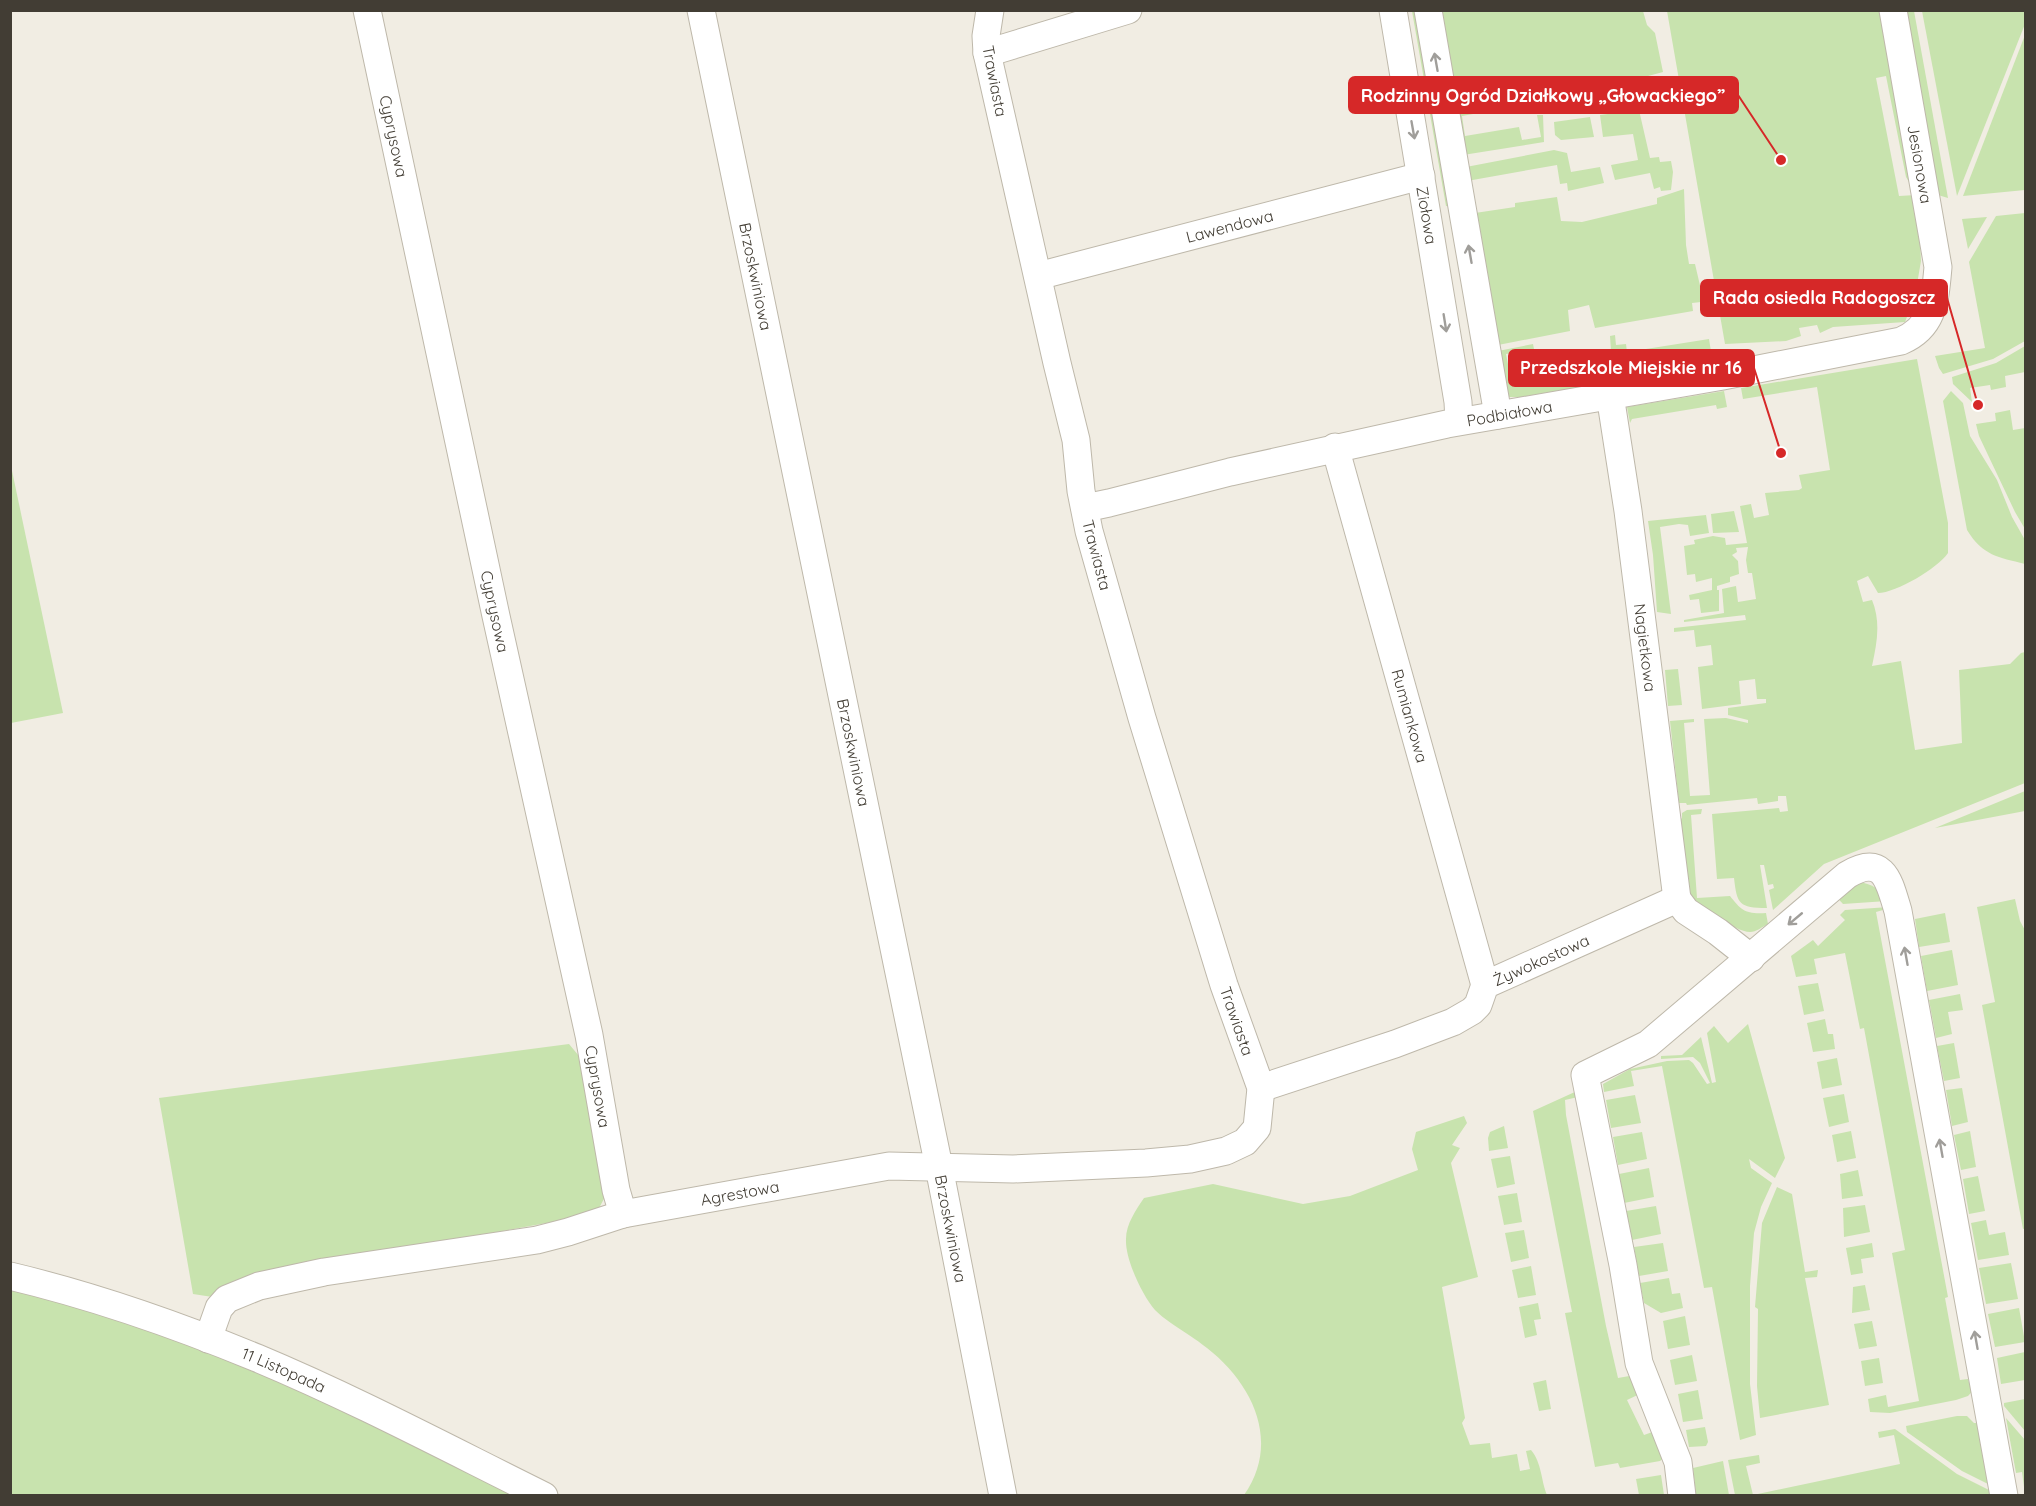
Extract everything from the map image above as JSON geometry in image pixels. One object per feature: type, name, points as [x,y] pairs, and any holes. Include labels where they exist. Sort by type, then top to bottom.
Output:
[{"type":"street","name":"Cyprysowa","points":[[367,10],[589,1035],[622,1214]]},
{"type":"street","name":"Brzoskwiniowa","points":[[701,10],[939,1167],[1003,1496]]},
{"type":"street","name":"Trawiasta","points":[[990,10],[986,36],[987,53],[1076,440],[1084,508],[1145,729],[1224,985],[1261,1088]]},
{"type":"street","points":[[987,53],[1128,10]]},
{"type":"street","name":"Ziołowa","points":[[1393,10],[1458,402],[1459,421]]},
{"type":"street","points":[[1428,10],[1498,415]]},
{"type":"street","name":"Jesionowa","points":[[1893,10],[1938,267],[1933,305],[1928,317]]},
{"type":"street","name":"Lawendowa","points":[[1038,276],[1421,176]]},
{"type":"street","name":"Podbiałowa","points":[[1084,508],[1335,447],[1459,421],[1901,341],[1914,336],[1922,329],[1928,317]]},
{"type":"street","name":"Nagietkowa","points":[[1610,395],[1628,512],[1677,899]]},
{"type":"street","name":"Rumiankowa","points":[[1335,447],[1485,985]]},
{"type":"street","points":[[1682,1496],[1678,1462],[1639,1363],[1623,1265],[1585,1075],[1648,1044],[1847,875],[1860,868],[1875,868],[1882,871],[1888,878],[1898,911],[2004,1496]]},
{"type":"street","points":[[1677,899],[1686,911],[1751,958]]},
{"type":"street","name":"Żywokostowa","points":[[1261,1088],[1395,1044],[1453,1022],[1478,1005],[1485,985],[1677,899]]},
{"type":"street","name":"Agrestowa","points":[[208,1339],[219,1308],[227,1299],[259,1286],[324,1272],[537,1240],[622,1214],[877,1168],[906,1166],[1024,1169],[1146,1163],[1212,1156],[1237,1146],[1254,1133],[1259,1123],[1261,1088]]},
{"type":"street","name":"11 Listopada","points":[[10,1276],[116,1306],[208,1339],[317,1385],[544,1496]]},
{"type":"green space","points":[[1412,11],[1421,11],[1455,207],[1446,206]]},
{"type":"green space","points":[[1439,11],[1643,11],[1647,25],[1655,33],[1663,72],[1614,83],[1603,79],[1584,80],[1553,90],[1455,104]]},
{"type":"green space","points":[[1667,11],[1884,11],[1914,182],[1909,182],[1906,177],[1886,76],[1876,78],[1899,196],[1916,195],[1918,202],[1921,261],[1915,296],[1905,322],[1833,327],[1820,333],[1817,325],[1799,328],[1801,336],[1786,341],[1725,344]]},
{"type":"green space","points":[[1901,11],[1914,11],[1948,198],[1938,195]]},
{"type":"green space","points":[[1922,11],[2025,11],[2025,24],[1957,196]]},
{"type":"green space","points":[[2025,35],[2025,190],[1963,196]]},
{"type":"green space","points":[[1499,104],[1501,109],[1462,116],[1465,136],[1519,127],[1522,140],[1541,137],[1537,115],[1543,115],[1544,142],[1463,155],[1456,111]]},
{"type":"green space","points":[[1639,110],[1650,158],[1659,157],[1660,162],[1671,161],[1673,172],[1671,190],[1661,191],[1660,187],[1654,189],[1650,173],[1615,180],[1611,165],[1638,160],[1633,134],[1603,137],[1600,115]]},
{"type":"green space","points":[[1590,117],[1594,137],[1561,140],[1555,135],[1554,122]]},
{"type":"green space","points":[[1554,150],[1567,153],[1571,172],[1600,167],[1604,183],[1568,191],[1567,183],[1560,184],[1557,165],[1467,181],[1466,167]]},
{"type":"green space","points":[[1684,189],[1689,264],[1695,264],[1702,294],[1701,302],[1692,303],[1693,311],[1595,328],[1589,305],[1568,310],[1570,331],[1498,345],[1475,213],[1515,207],[1515,203],[1557,197],[1561,221],[1582,222],[1657,204],[1657,198]]},
{"type":"green space","points":[[2025,213],[2025,341],[1993,359],[1943,374],[1935,356],[1985,348],[1969,262],[1996,216]]},
{"type":"green space","points":[[1987,217],[1968,249],[1962,219]]},
{"type":"green space","points":[[1615,335],[1616,345],[1626,344],[1627,352],[1709,339],[1713,364],[1613,380],[1610,336]]},
{"type":"green space","points":[[1533,344],[1534,349],[1506,354],[1510,374],[1586,360],[1586,354],[1597,352],[1602,383],[1509,397],[1505,392],[1498,351]]},
{"type":"green space","points":[[2025,346],[2025,372],[2005,376],[2006,387],[1991,390],[1990,385],[1970,388],[1972,402],[1953,384],[1952,377],[1996,363]]},
{"type":"green space","points":[[1917,359],[1948,523],[1948,553],[1935,566],[1916,579],[1886,592],[1878,593],[1868,576],[1857,581],[1863,602],[1872,600],[1875,608],[1877,641],[1872,666],[1901,661],[1915,750],[1962,743],[1959,670],[2010,664],[2025,652],[2025,783],[1824,864],[1773,910],[1769,890],[1774,888],[1773,884],[1768,885],[1764,865],[1760,865],[1767,908],[1750,907],[1738,899],[1734,878],[1717,879],[1712,814],[1779,808],[1780,812],[1788,811],[1786,796],[1778,796],[1778,801],[1758,804],[1757,798],[1687,805],[1679,803],[1670,721],[1694,719],[1694,722],[1684,723],[1690,796],[1710,795],[1704,719],[1726,718],[1748,723],[1748,720],[1728,715],[1728,708],[1766,703],[1766,699],[1757,699],[1755,679],[1739,681],[1741,704],[1702,709],[1698,667],[1713,665],[1711,645],[1696,647],[1694,630],[1674,632],[1674,628],[1746,620],[1745,615],[1684,622],[1684,620],[1724,613],[1722,589],[1736,586],[1738,602],[1756,599],[1752,573],[1748,573],[1746,560],[1748,547],[1736,548],[1737,552],[1732,555],[1738,561],[1739,574],[1730,577],[1730,582],[1717,586],[1719,611],[1701,613],[1699,599],[1690,600],[1689,595],[1712,590],[1712,578],[1696,582],[1695,574],[1687,575],[1684,546],[1695,544],[1694,540],[1713,536],[1725,538],[1726,545],[1747,543],[1740,506],[1751,504],[1754,518],[1769,515],[1765,493],[1799,490],[1802,488],[1799,475],[1830,470],[1817,387],[1743,399],[1741,388]]},
{"type":"green space","points":[[1724,391],[1727,407],[1717,409],[1716,405],[1632,419],[1630,423],[1627,407]]},
{"type":"green space","points":[[1951,391],[1963,403],[1970,436],[1997,480],[2012,517],[2025,540],[2025,564],[1999,557],[1985,550],[1967,530],[1943,401]]},
{"type":"green space","points":[[2010,410],[2013,430],[2025,428],[2025,529],[1979,436],[1976,424],[1996,421],[1995,413]]},
{"type":"green space","points":[[11,466],[63,713],[10,723]]},
{"type":"green space","points":[[1734,511],[1739,532],[1713,533],[1711,514]]},
{"type":"green space","points":[[1706,515],[1709,533],[1690,536],[1688,525],[1660,527],[1671,614],[1657,612],[1648,521]]},
{"type":"green space","points":[[1678,669],[1682,705],[1668,706],[1665,670]]},
{"type":"green space","points":[[2025,791],[2025,811],[1935,828]]},
{"type":"green space","points":[[1702,809],[1701,814],[1691,815],[1697,898],[1730,896],[1745,911],[1766,913],[1768,924],[1757,930],[1750,932],[1736,928],[1708,911],[1688,894],[1679,821],[1682,813],[1687,810]]},
{"type":"green space","points":[[1858,882],[1875,887],[1887,901],[1843,904],[1833,893]]},
{"type":"green space","points":[[2015,899],[2020,921],[2026,932],[2026,1228],[2023,1229],[1982,1005],[1995,1002],[1977,907]]},
{"type":"green space","points":[[1889,907],[1876,912],[1948,1297],[1945,1298],[1960,1380],[1968,1379],[1970,1386],[1978,1385],[1968,1396],[1956,1400],[1890,1413],[1870,1412],[1868,1399],[1886,1395],[1888,1407],[1919,1401],[1892,1253],[1905,1250],[1864,1028],[1860,1029],[1845,953],[1814,959],[1817,974],[1796,977],[1791,956],[1813,940],[1818,946],[1845,920],[1840,915],[1845,910]]},
{"type":"green space","points":[[1945,913],[1950,942],[1919,947],[1915,919]]},
{"type":"green space","points":[[1952,950],[1958,985],[1927,991],[1921,956]]},
{"type":"green space","points":[[1818,983],[1824,1011],[1804,1015],[1798,986]]},
{"type":"green space","points":[[1960,994],[1963,1010],[1948,1012],[1952,1034],[1936,1038],[1929,1000]]},
{"type":"green space","points":[[1825,1019],[1828,1034],[1833,1034],[1835,1049],[1813,1052],[1807,1023]]},
{"type":"green space","points":[[1748,1024],[1785,1158],[1775,1178],[1749,1159],[1751,1168],[1772,1183],[1761,1207],[1754,1233],[1750,1286],[1750,1384],[1756,1435],[1740,1440],[1712,1287],[1704,1288],[1662,1066],[1631,1071],[1634,1086],[1604,1092],[1603,1084],[1630,1069],[1667,1061],[1689,1060],[1707,1084],[1710,1083],[1700,1063],[1693,1057],[1661,1059],[1661,1056],[1682,1055],[1701,1037],[1712,1083],[1716,1082],[1707,1033],[1714,1026],[1728,1043]]},
{"type":"green space","points":[[1954,1043],[1960,1078],[1944,1081],[1937,1046]]},
{"type":"green space","points":[[569,1044],[579,1056],[608,1191],[596,1214],[239,1279],[219,1298],[193,1294],[159,1098]]},
{"type":"green space","points":[[1837,1058],[1842,1085],[1822,1089],[1817,1062]]},
{"type":"green space","points":[[1962,1088],[1968,1122],[1952,1126],[1946,1090]]},
{"type":"green space","points":[[1577,1091],[1578,1097],[1565,1100],[1566,1115],[1618,1378],[1635,1375],[1644,1392],[1627,1400],[1644,1435],[1658,1430],[1665,1457],[1660,1461],[1620,1468],[1618,1463],[1595,1467],[1565,1313],[1572,1312],[1533,1111]]},
{"type":"green space","points":[[1844,1094],[1849,1122],[1829,1127],[1823,1098]]},
{"type":"green space","points":[[1635,1095],[1641,1123],[1611,1128],[1606,1100]]},
{"type":"green space","points":[[1464,1116],[1467,1123],[1452,1145],[1460,1148],[1451,1163],[1478,1277],[1442,1287],[1465,1418],[1462,1423],[1470,1445],[1490,1443],[1492,1458],[1517,1454],[1520,1471],[1530,1469],[1526,1451],[1531,1450],[1535,1455],[1547,1495],[1244,1495],[1255,1475],[1260,1455],[1261,1435],[1257,1415],[1249,1396],[1223,1362],[1155,1310],[1145,1295],[1131,1266],[1126,1247],[1128,1228],[1135,1212],[1144,1198],[1213,1184],[1303,1204],[1350,1196],[1418,1170],[1412,1149],[1416,1132]]},
{"type":"green space","points":[[1504,1126],[1508,1148],[1489,1151],[1490,1132]]},
{"type":"green space","points":[[1851,1131],[1856,1158],[1837,1162],[1832,1135]]},
{"type":"green space","points":[[1970,1131],[1976,1167],[1961,1170],[1954,1135]]},
{"type":"green space","points":[[1642,1132],[1647,1159],[1618,1165],[1613,1137]]},
{"type":"green space","points":[[1510,1156],[1515,1184],[1497,1188],[1491,1159]]},
{"type":"green space","points":[[1649,1168],[1654,1197],[1624,1203],[1619,1174]]},
{"type":"green space","points":[[1858,1170],[1863,1196],[1842,1199],[1840,1174]]},
{"type":"green space","points":[[1978,1176],[1985,1211],[1969,1214],[1963,1179]]},
{"type":"green space","points":[[1777,1187],[1792,1194],[1805,1272],[1818,1270],[1817,1277],[1805,1278],[1829,1405],[1760,1418],[1757,1386],[1758,1309],[1755,1307],[1762,1223]]},
{"type":"green space","points":[[1517,1193],[1522,1222],[1504,1225],[1498,1196]]},
{"type":"green space","points":[[1865,1205],[1870,1232],[1844,1237],[1843,1208]]},
{"type":"green space","points":[[1656,1206],[1661,1234],[1632,1240],[1626,1211]]},
{"type":"green space","points":[[1986,1220],[1989,1235],[2005,1232],[2009,1255],[1978,1260],[1971,1223]]},
{"type":"green space","points":[[1524,1230],[1529,1258],[1511,1262],[1505,1233]]},
{"type":"green space","points":[[1663,1243],[1668,1271],[1639,1276],[1634,1247]]},
{"type":"green space","points":[[1872,1243],[1874,1257],[1861,1259],[1863,1273],[1851,1275],[1846,1248]]},
{"type":"green space","points":[[2011,1263],[2018,1299],[1986,1304],[1979,1268]]},
{"type":"green space","points":[[1531,1266],[1536,1295],[1518,1298],[1512,1270]]},
{"type":"green space","points":[[1669,1278],[1672,1294],[1680,1293],[1683,1308],[1661,1313],[1644,1303],[1640,1283]]},
{"type":"green space","points":[[1865,1285],[1870,1310],[1852,1313],[1853,1287]]},
{"type":"green space","points":[[10,1287],[219,1355],[350,1412],[519,1495],[11,1495]]},
{"type":"green space","points":[[1538,1303],[1541,1319],[1534,1320],[1537,1335],[1525,1338],[1519,1307]]},
{"type":"green space","points":[[2019,1308],[2025,1342],[1995,1347],[1988,1314]]},
{"type":"green space","points":[[1685,1316],[1690,1345],[1668,1349],[1663,1321]]},
{"type":"green space","points":[[1872,1321],[1877,1346],[1859,1349],[1854,1324]]},
{"type":"green space","points":[[2025,1352],[2025,1380],[2001,1384],[1997,1358]]},
{"type":"green space","points":[[1692,1355],[1697,1381],[1675,1385],[1670,1360]]},
{"type":"green space","points":[[1879,1358],[1883,1383],[1865,1386],[1861,1361]]},
{"type":"green space","points":[[1546,1380],[1551,1409],[1539,1411],[1533,1383]]},
{"type":"green space","points":[[1698,1390],[1703,1419],[1683,1422],[1678,1394]]},
{"type":"green space","points":[[2026,1399],[2025,1431],[2004,1406],[2004,1403]]},
{"type":"green space","points":[[1967,1416],[1974,1423],[1978,1423],[1990,1485],[1962,1471],[1907,1432],[1906,1426]]},
{"type":"green space","points":[[2006,1418],[2025,1440],[2024,1487],[2022,1472],[2016,1473]]},
{"type":"green space","points":[[1705,1427],[1708,1442],[1706,1446],[1689,1447],[1686,1430]]},
{"type":"green space","points":[[1895,1429],[1957,1474],[1991,1491],[1992,1495],[1753,1495],[1900,1464],[1894,1435],[1879,1438],[1878,1432]]},
{"type":"green space","points":[[1759,1455],[1760,1463],[1746,1466],[1753,1495],[1735,1495],[1728,1460]]},
{"type":"green space","points":[[1723,1461],[1729,1495],[1696,1495],[1693,1468]]},
{"type":"green space","points":[[1661,1475],[1664,1495],[1639,1495],[1636,1479]]},
{"type":"place","name":"Rodzinny Ogród Działkowy „Głowackiego”","points":[[1781,160]]},
{"type":"place","name":"Rada osiedla Radogoszcz","points":[[1978,405]]},
{"type":"place","name":"Przedszkole Miejskie nr 16","points":[[1781,453]]}]
